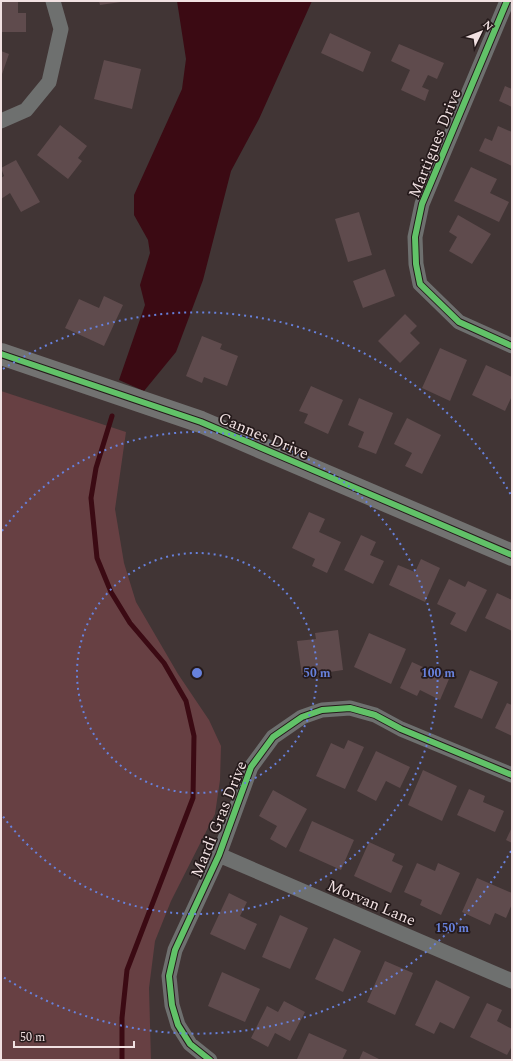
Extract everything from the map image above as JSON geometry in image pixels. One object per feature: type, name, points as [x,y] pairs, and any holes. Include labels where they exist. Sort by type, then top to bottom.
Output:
[{"type":"street","points":[[1,122],[26,110],[49,82],[61,29],[54,1]]},
{"type":"street","name":"Martigues Drive","points":[[507,1],[422,204],[414,237],[416,264],[420,284],[459,322],[512,346]]},
{"type":"street","name":"Cannes Drive","points":[[1,354],[201,422],[512,555]]},
{"type":"street","name":"Mardi Gras Drive","points":[[210,1060],[190,1044],[178,1025],[172,1005],[169,976],[175,950],[219,855],[251,767],[273,737],[302,717],[322,710],[350,708],[375,715],[402,729],[512,775]]},
{"type":"street","name":"Morvan Lane","points":[[219,855],[512,982]]},
{"type":"shaded area","points":[[177,1],[312,1],[259,119],[231,171],[203,280],[176,352],[144,391],[119,380],[145,305],[140,285],[150,253],[148,240],[134,215],[134,195],[182,89],[186,59]]},
{"type":"shaded area","points":[[1,391],[126,432],[115,509],[124,563],[136,602],[178,674],[209,720],[221,746],[220,780],[215,814],[171,901],[155,941],[149,988],[151,1060],[1,1060]]},
{"type":"building","points":[[1,1],[18,1],[18,13],[26,13],[26,32],[1,32]]},
{"type":"building","points":[[99,1],[121,1],[121,2],[100,5]]},
{"type":"building","points":[[330,33],[371,52],[363,72],[321,53]]},
{"type":"building","points":[[399,44],[444,63],[437,79],[428,75],[422,87],[429,90],[425,101],[401,90],[410,70],[391,61]]},
{"type":"building","points":[[1,51],[9,54],[1,77]]},
{"type":"building","points":[[104,60],[141,69],[132,109],[94,99]]},
{"type":"building","points":[[505,86],[512,89],[512,107],[499,101]]},
{"type":"building","points":[[60,125],[87,146],[78,158],[82,161],[68,179],[37,155]]},
{"type":"building","points":[[498,126],[512,132],[512,166],[479,151],[485,138],[492,141]]},
{"type":"building","points":[[16,160],[40,202],[21,212],[10,193],[1,199],[1,178],[4,176],[1,168]]},
{"type":"building","points":[[471,167],[497,179],[490,193],[509,202],[499,222],[454,201]]},
{"type":"building","points":[[359,212],[372,255],[348,262],[335,219]]},
{"type":"building","points":[[458,215],[491,234],[472,264],[449,251],[457,237],[449,232]]},
{"type":"building","points":[[385,269],[395,296],[363,308],[353,281]]},
{"type":"building","points":[[104,296],[123,305],[104,346],[65,328],[79,299],[99,308]]},
{"type":"building","points":[[405,314],[417,326],[410,333],[420,343],[400,363],[378,341]]},
{"type":"building","points":[[202,336],[222,344],[220,349],[238,356],[227,386],[204,377],[202,383],[186,376]]},
{"type":"building","points":[[440,348],[467,360],[450,401],[422,388]]},
{"type":"building","points":[[486,365],[512,377],[512,396],[505,411],[472,395]]},
{"type":"building","points":[[311,386],[343,400],[328,434],[304,423],[308,414],[299,411]]},
{"type":"building","points":[[359,398],[393,413],[376,454],[358,447],[364,432],[348,425]]},
{"type":"building","points":[[407,418],[441,435],[422,474],[405,466],[412,453],[394,444]]},
{"type":"building","points":[[309,512],[325,519],[319,532],[341,542],[327,573],[312,566],[315,559],[292,548]]},
{"type":"building","points":[[361,535],[376,542],[370,555],[384,561],[373,584],[344,570]]},
{"type":"building","points":[[421,559],[440,568],[425,602],[389,585],[398,565],[415,572]]},
{"type":"building","points":[[449,579],[465,587],[468,581],[487,590],[466,632],[450,624],[456,613],[437,604]]},
{"type":"building","points":[[497,593],[512,600],[512,631],[485,618]]},
{"type":"building","points":[[338,630],[343,670],[302,676],[297,641],[316,639],[315,633]]},
{"type":"building","points":[[369,633],[406,649],[391,684],[354,667]]},
{"type":"building","points":[[412,662],[449,679],[440,700],[420,690],[417,696],[400,688]]},
{"type":"building","points":[[470,670],[498,682],[482,719],[454,707]]},
{"type":"building","points":[[507,703],[512,705],[512,736],[495,728]]},
{"type":"building","points":[[348,740],[364,747],[345,789],[316,776],[331,743],[344,749]]},
{"type":"building","points":[[376,751],[410,767],[400,788],[386,781],[376,801],[357,791]]},
{"type":"building","points":[[423,770],[457,786],[442,821],[408,805]]},
{"type":"building","points":[[469,789],[485,796],[483,802],[504,811],[495,832],[457,815]]},
{"type":"building","points":[[273,790],[307,809],[286,848],[270,839],[277,826],[259,816]]},
{"type":"building","points":[[312,821],[354,840],[341,870],[299,851]]},
{"type":"building","points":[[512,827],[512,843],[506,840]]},
{"type":"building","points":[[369,842],[395,854],[392,861],[403,866],[391,893],[354,876]]},
{"type":"building","points":[[417,863],[435,871],[438,863],[460,873],[441,915],[420,905],[422,900],[404,892]]},
{"type":"building","points":[[477,878],[512,893],[512,904],[506,918],[495,913],[490,925],[462,912]]},
{"type":"building","points":[[229,893],[247,902],[240,916],[257,924],[245,950],[210,934]]},
{"type":"building","points":[[280,915],[308,928],[290,969],[262,957]]},
{"type":"building","points":[[334,938],[361,951],[343,992],[315,979]]},
{"type":"building","points":[[385,961],[413,973],[395,1015],[367,1002]]},
{"type":"building","points":[[222,972],[260,989],[245,1022],[208,1006]]},
{"type":"building","points":[[436,980],[470,997],[454,1029],[440,1022],[434,1034],[415,1025]]},
{"type":"building","points":[[284,1001],[305,1012],[290,1041],[275,1033],[268,1047],[251,1038],[267,1006],[278,1012]]},
{"type":"building","points":[[487,1003],[502,1010],[497,1021],[512,1029],[512,1046],[507,1055],[470,1037]]},
{"type":"building","points":[[309,1033],[347,1050],[342,1060],[297,1059]]},
{"type":"building","points":[[363,1051],[381,1060],[359,1060]]},
{"type":"waterway","points":[[112,416],[96,468],[91,498],[97,558],[111,592],[130,623],[164,663],[186,701],[194,736],[193,798],[127,970],[122,1018],[122,1060]]},
{"type":"cycle path","points":[[507,1],[422,204],[415,237],[416,264],[420,284],[459,322],[512,346]]},
{"type":"cycle path","points":[[1,354],[201,422],[512,555]]},
{"type":"cycle path","points":[[210,1060],[190,1044],[178,1025],[172,1005],[169,976],[175,950],[219,855],[251,767],[273,737],[302,717],[322,710],[350,708],[375,715],[401,729],[512,775]]}]
